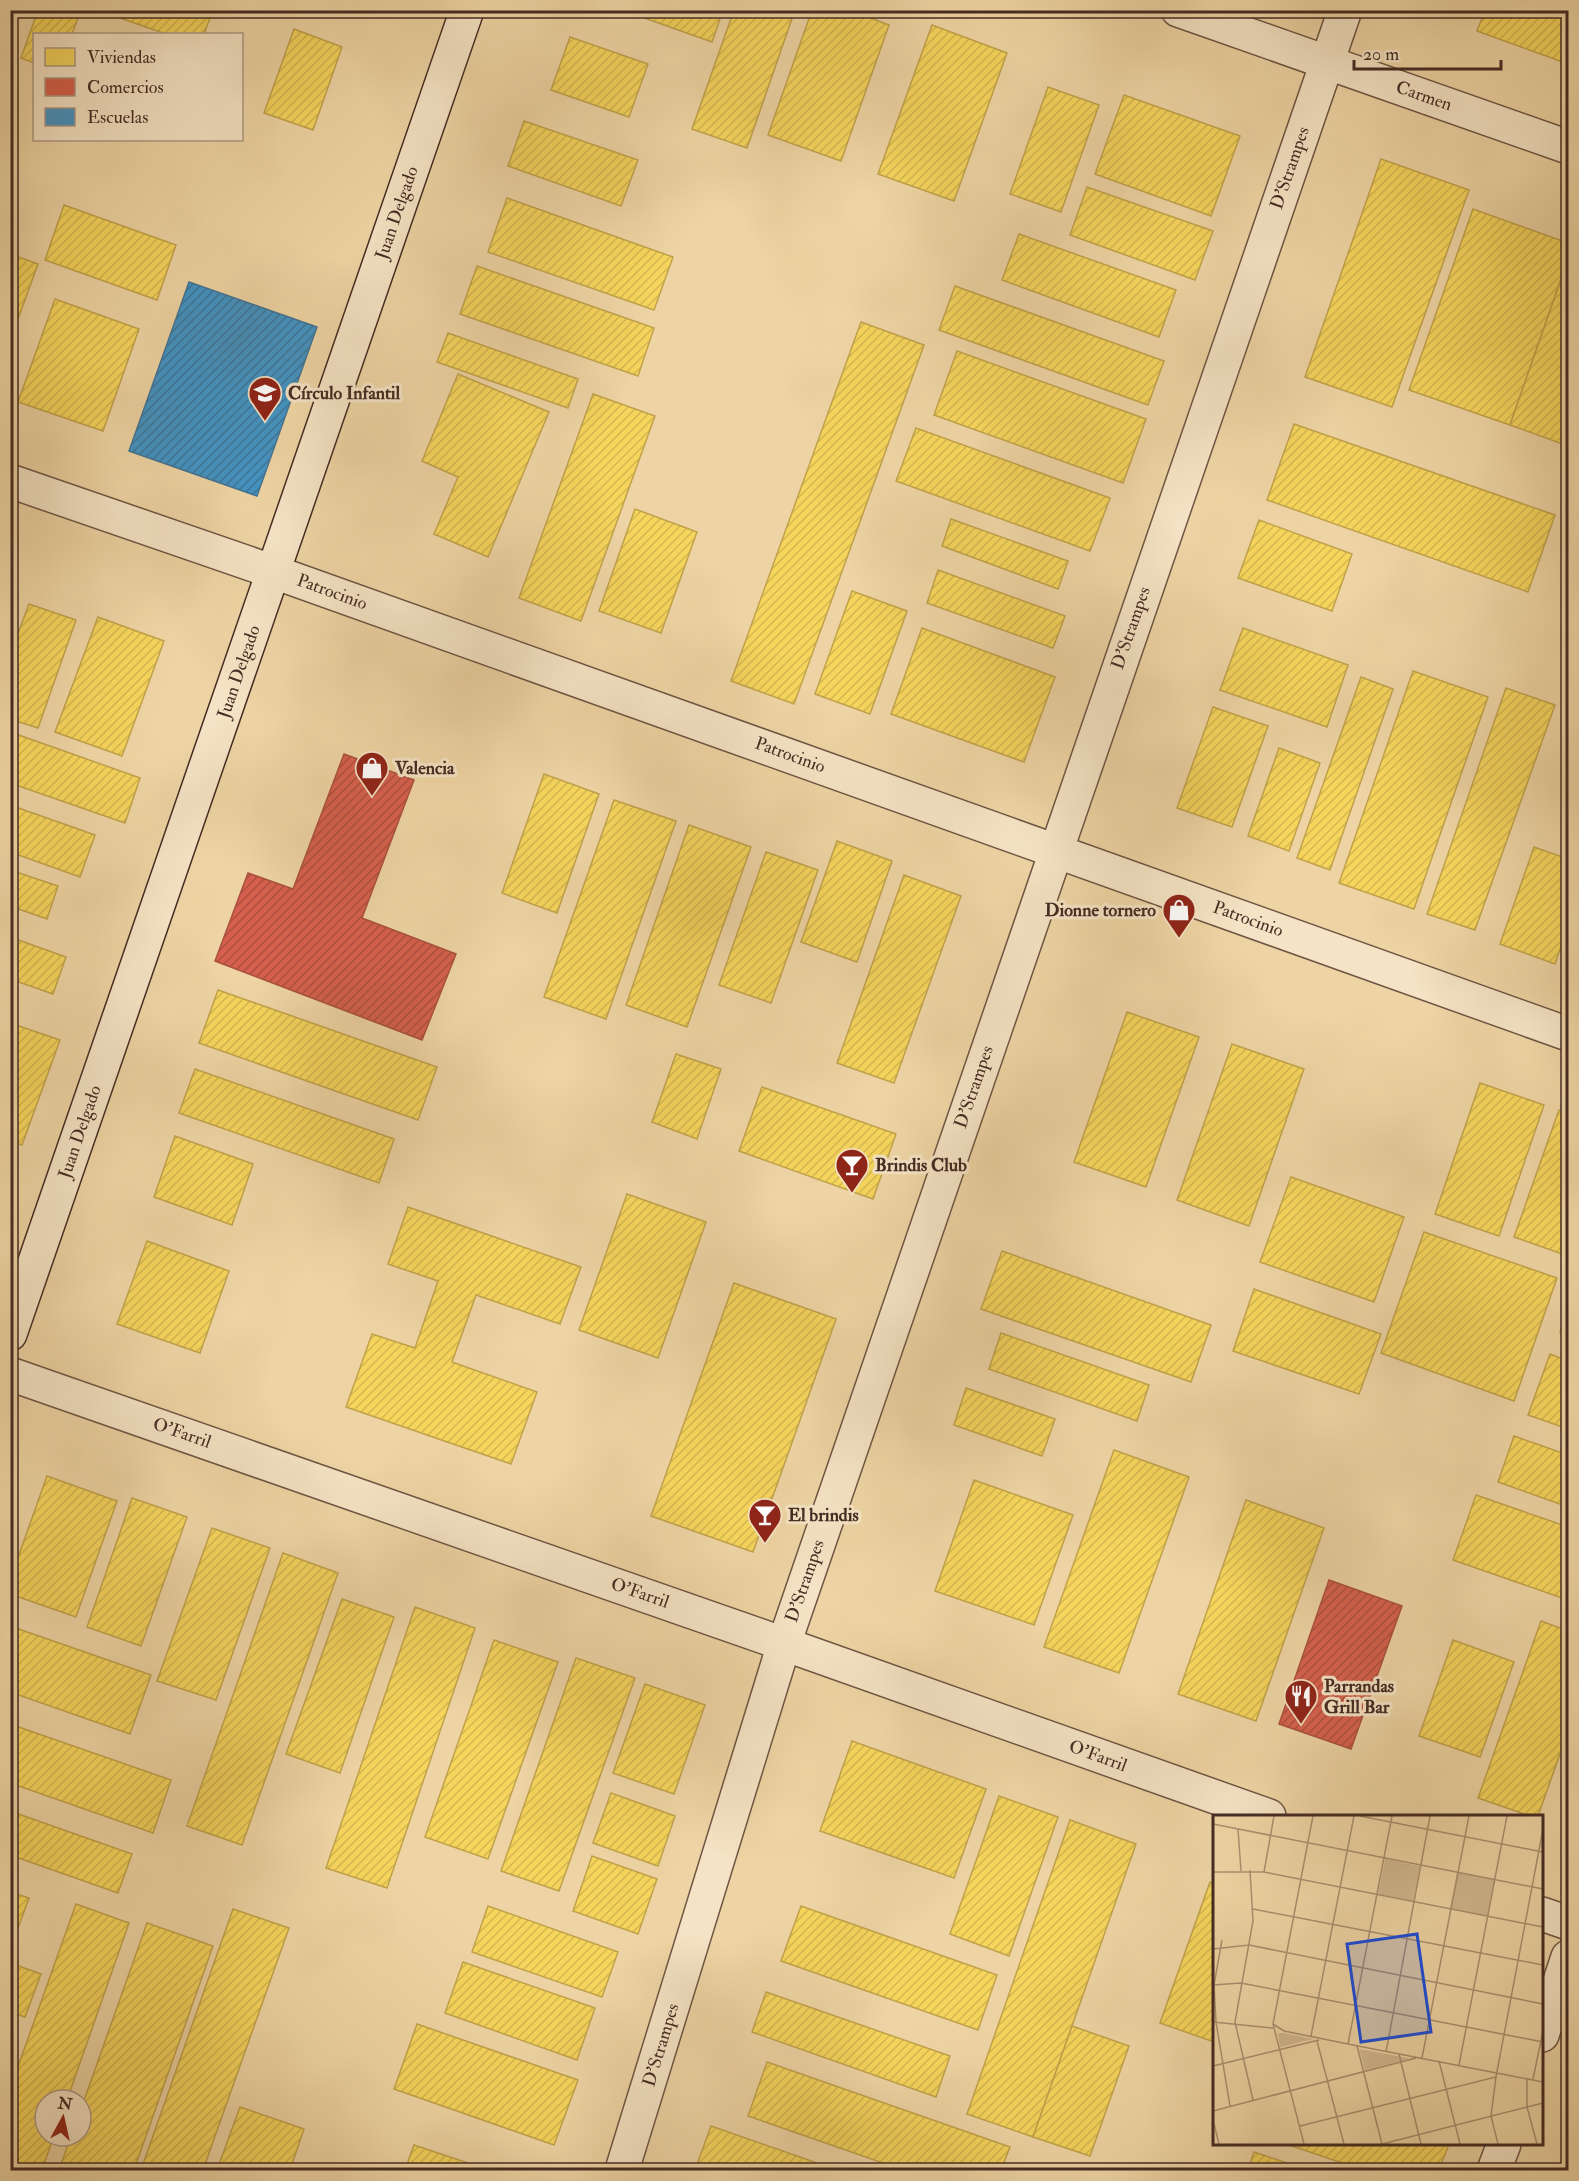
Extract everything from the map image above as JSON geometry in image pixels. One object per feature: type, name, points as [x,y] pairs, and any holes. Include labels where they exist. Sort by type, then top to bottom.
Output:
[{"type":"street","name":"Juan Delgado","points":[[10,1334],[467,10]]},
{"type":"street","name":"Carmen","points":[[1178,10],[1569,147]]},
{"type":"street","name":"D'Strampes","points":[[622,2170],[784,1644],[1055,849],[1345,10]]},
{"type":"street","name":"Patrocinio","points":[[10,481],[274,572],[1055,849],[1569,1034]]},
{"type":"street","name":"O'Farril","points":[[10,1374],[1266,1815]]},
{"type":"street","points":[[1543,1914],[1569,1923]]},
{"type":"street","points":[[1543,2032],[1569,1957]]},
{"type":"street","points":[[1494,2170],[1504,2145]]},
{"type":"building: Viviendas","points":[[38,10],[81,10],[72,33],[33,33],[33,63],[21,58]]},
{"type":"building: Viviendas","points":[[97,10],[213,10],[204,33],[163,33]]},
{"type":"building: Viviendas","points":[[622,10],[723,10],[712,42]]},
{"type":"building: Viviendas","points":[[734,10],[795,10],[747,148],[692,129]]},
{"type":"building: Viviendas","points":[[812,10],[849,10],[889,25],[841,161],[768,135]]},
{"type":"building: Viviendas","points":[[1485,10],[1568,10],[1568,64],[1477,31]]},
{"type":"building: Viviendas","points":[[932,25],[1007,53],[954,201],[878,174]]},
{"type":"building: Viviendas","points":[[294,29],[342,47],[313,130],[264,113]]},
{"type":"building: Viviendas","points":[[570,37],[648,64],[629,117],[551,90]]},
{"type":"building: Viviendas","points":[[1048,87],[1099,105],[1061,212],[1010,194]]},
{"type":"building: Viviendas","points":[[1124,95],[1240,136],[1211,216],[1095,174]]},
{"type":"building: Viviendas","points":[[524,121],[638,160],[621,206],[508,166]]},
{"type":"building: Viviendas","points":[[1381,159],[1469,190],[1392,407],[1305,377]]},
{"type":"building: Viviendas","points":[[1087,187],[1213,231],[1195,280],[1070,235]]},
{"type":"building: Viviendas","points":[[507,198],[673,257],[654,310],[488,252]]},
{"type":"building: Viviendas","points":[[64,205],[176,245],[157,300],[45,260]]},
{"type":"building: Viviendas","points":[[1473,209],[1568,243],[1568,259],[1510,425],[1409,390]]},
{"type":"building: Viviendas","points":[[1019,234],[1176,290],[1159,337],[1002,280]]},
{"type":"building: Viviendas","points":[[10,254],[38,264],[10,341]]},
{"type":"building: Viviendas","points":[[1568,259],[1568,446],[1510,425]]},
{"type":"building: Viviendas","points":[[477,266],[654,328],[638,376],[460,314]]},
{"type":"building: Viviendas","points":[[955,286],[1164,361],[1148,405],[939,330]]},
{"type":"building: Viviendas","points":[[55,299],[139,329],[103,431],[18,402]]},
{"type":"building: Viviendas","points":[[861,322],[924,345],[794,704],[731,681]]},
{"type":"building: Viviendas","points":[[448,333],[578,379],[568,408],[437,362]]},
{"type":"building: Viviendas","points":[[957,351],[1146,419],[1123,483],[934,415]]},
{"type":"building: Viviendas","points":[[458,374],[549,412],[488,557],[434,534],[458,477],[422,461]]},
{"type":"building: Viviendas","points":[[593,394],[655,416],[581,621],[519,598]]},
{"type":"building: Viviendas","points":[[1294,424],[1555,515],[1528,592],[1267,500]]},
{"type":"building: Viviendas","points":[[916,428],[1110,498],[1090,551],[896,481]]},
{"type":"building: Viviendas","points":[[635,509],[697,532],[661,633],[599,611]]},
{"type":"building: Viviendas","points":[[951,519],[1068,561],[1058,589],[942,546]]},
{"type":"building: Viviendas","points":[[1259,520],[1352,554],[1332,611],[1238,578]]},
{"type":"building: Viviendas","points":[[938,570],[1065,616],[1053,648],[927,603]]},
{"type":"building: Viviendas","points":[[852,591],[907,611],[870,714],[815,694]]},
{"type":"building: Viviendas","points":[[29,604],[76,620],[38,728],[10,719],[10,655]]},
{"type":"building: Viviendas","points":[[98,617],[164,641],[122,756],[55,732]]},
{"type":"building: Viviendas","points":[[922,628],[1055,677],[1024,762],[891,714]]},
{"type":"building: Viviendas","points":[[1243,628],[1348,665],[1327,727],[1220,690]]},
{"type":"building: Viviendas","points":[[1413,671],[1488,697],[1414,909],[1339,883]]},
{"type":"building: Viviendas","points":[[1361,677],[1393,689],[1330,870],[1297,858]]},
{"type":"building: Viviendas","points":[[1506,688],[1555,705],[1475,930],[1427,914]]},
{"type":"building: Viviendas","points":[[1213,707],[1268,726],[1232,827],[1177,808]]},
{"type":"building: Viviendas","points":[[16,734],[140,778],[125,823],[10,783],[10,751]]},
{"type":"building: Viviendas","points":[[1279,748],[1320,763],[1289,851],[1248,836]]},
{"type":"building: Viviendas","points":[[544,774],[599,794],[557,913],[502,893]]},
{"type":"building: Viviendas","points":[[614,800],[676,821],[606,1019],[544,997]]},
{"type":"building: Viviendas","points":[[10,805],[95,835],[80,877],[10,852]]},
{"type":"building: Viviendas","points":[[689,825],[751,847],[687,1027],[626,1005]]},
{"type":"building: Viviendas","points":[[837,841],[892,861],[857,962],[801,942]]},
{"type":"building: Viviendas","points":[[1534,847],[1568,859],[1568,926],[1555,964],[1500,944]]},
{"type":"building: Viviendas","points":[[766,852],[818,870],[771,1003],[719,985]]},
{"type":"building: Viviendas","points":[[10,870],[58,886],[47,919],[10,906]]},
{"type":"building: Viviendas","points":[[904,875],[961,896],[894,1083],[837,1063]]},
{"type":"building: Viviendas","points":[[10,937],[66,957],[53,994],[10,979]]},
{"type":"building: Viviendas","points":[[218,990],[437,1067],[418,1120],[199,1043]]},
{"type":"building: Viviendas","points":[[1127,1012],[1199,1037],[1146,1187],[1074,1162]]},
{"type":"building: Viviendas","points":[[10,1023],[60,1040],[22,1145],[10,1141]]},
{"type":"building: Viviendas","points":[[1232,1044],[1304,1069],[1249,1226],[1177,1200]]},
{"type":"building: Viviendas","points":[[676,1054],[721,1069],[697,1139],[652,1122]]},
{"type":"building: Viviendas","points":[[195,1069],[394,1139],[379,1183],[179,1113]]},
{"type":"building: Viviendas","points":[[1480,1083],[1544,1105],[1499,1236],[1435,1214]]},
{"type":"building: Viviendas","points":[[762,1087],[896,1134],[873,1199],[739,1151]]},
{"type":"building: Viviendas","points":[[1559,1110],[1568,1113],[1568,1245],[1565,1255],[1514,1237]]},
{"type":"building: Viviendas","points":[[175,1136],[253,1164],[232,1225],[154,1197]]},
{"type":"building: Viviendas","points":[[1291,1177],[1404,1217],[1374,1302],[1260,1262]]},
{"type":"building: Viviendas","points":[[627,1194],[706,1222],[658,1358],[579,1330]]},
{"type":"building: Viviendas","points":[[408,1207],[581,1267],[560,1324],[476,1295],[452,1362],[537,1392],[511,1464],[346,1407],[372,1334],[415,1348],[438,1281],[388,1264]]},
{"type":"building: Viviendas","points":[[1424,1232],[1557,1278],[1514,1401],[1381,1353]]},
{"type":"building: Viviendas","points":[[147,1241],[229,1271],[200,1353],[117,1324]]},
{"type":"building: Viviendas","points":[[1002,1251],[1211,1325],[1191,1382],[981,1309]]},
{"type":"building: Viviendas","points":[[734,1283],[836,1319],[753,1552],[651,1516]]},
{"type":"building: Viviendas","points":[[1254,1289],[1381,1334],[1359,1394],[1233,1351]]},
{"type":"building: Viviendas","points":[[1568,1309],[1568,1335],[1560,1332]]},
{"type":"building: Viviendas","points":[[1001,1333],[1149,1385],[1137,1421],[989,1369]]},
{"type":"building: Viviendas","points":[[1550,1354],[1568,1361],[1568,1429],[1528,1415]]},
{"type":"building: Viviendas","points":[[966,1388],[1055,1419],[1042,1456],[954,1425]]},
{"type":"building: Viviendas","points":[[1514,1436],[1568,1455],[1568,1507],[1498,1482]]},
{"type":"building: Viviendas","points":[[1114,1450],[1189,1477],[1119,1673],[1044,1647]]},
{"type":"building: Viviendas","points":[[47,1476],[117,1501],[76,1617],[10,1594],[10,1580]]},
{"type":"building: Viviendas","points":[[974,1480],[1073,1515],[1034,1625],[935,1591]]},
{"type":"building: Viviendas","points":[[1476,1495],[1568,1527],[1568,1600],[1453,1560]]},
{"type":"building: Viviendas","points":[[132,1498],[187,1517],[141,1646],[87,1627]]},
{"type":"building: Viviendas","points":[[1246,1500],[1324,1528],[1256,1721],[1178,1694]]},
{"type":"building: Viviendas","points":[[212,1528],[270,1548],[216,1700],[157,1681]]},
{"type":"building: Viviendas","points":[[283,1553],[338,1573],[242,1845],[187,1826]]},
{"type":"building: Viviendas","points":[[342,1599],[394,1617],[340,1773],[286,1754]]},
{"type":"building: Viviendas","points":[[415,1607],[475,1628],[387,1888],[326,1868]]},
{"type":"building: Viviendas","points":[[1541,1621],[1568,1631],[1568,1731],[1538,1815],[1527,1815],[1478,1798]]},
{"type":"building: Viviendas","points":[[10,1626],[151,1675],[130,1734],[10,1692]]},
{"type":"building: Viviendas","points":[[494,1640],[558,1662],[488,1859],[425,1837]]},
{"type":"building: Viviendas","points":[[1453,1640],[1514,1662],[1480,1757],[1419,1736]]},
{"type":"building: Viviendas","points":[[576,1658],[635,1678],[559,1891],[501,1871]]},
{"type":"building: Viviendas","points":[[645,1684],[705,1705],[674,1794],[613,1773]]},
{"type":"building: Viviendas","points":[[10,1724],[171,1780],[153,1833],[10,1783]]},
{"type":"building: Viviendas","points":[[852,1741],[986,1789],[954,1878],[820,1831]]},
{"type":"building: Viviendas","points":[[611,1793],[675,1816],[658,1866],[593,1843]]},
{"type":"building: Viviendas","points":[[999,1796],[1058,1817],[1009,1956],[950,1934]]},
{"type":"building: Viviendas","points":[[10,1811],[132,1854],[118,1893],[10,1855]]},
{"type":"building: Viviendas","points":[[1070,1820],[1136,1844],[1033,2137],[967,2114]]},
{"type":"building: Viviendas","points":[[592,1856],[657,1879],[638,1934],[573,1911]]},
{"type":"building: Viviendas","points":[[1210,1882],[1213,1883],[1213,2042],[1160,2023]]},
{"type":"building: Viviendas","points":[[10,1892],[29,1898],[14,1939],[10,1937]]},
{"type":"building: Viviendas","points":[[76,1904],[129,1923],[71,2088],[33,2088],[33,2148],[50,2148],[42,2170],[10,2170],[10,2089]]},
{"type":"building: Viviendas","points":[[488,1906],[618,1952],[602,1997],[472,1952]]},
{"type":"building: Viviendas","points":[[801,1906],[997,1975],[978,2030],[781,1961]]},
{"type":"building: Viviendas","points":[[233,1909],[289,1928],[203,2170],[141,2170]]},
{"type":"building: Viviendas","points":[[147,1923],[213,1946],[134,2170],[59,2170],[67,2148],[93,2148],[93,2088],[88,2088]]},
{"type":"building: Viviendas","points":[[463,1962],[595,2008],[577,2060],[445,2013]]},
{"type":"building: Viviendas","points":[[10,1963],[41,1974],[25,2017],[10,2012]]},
{"type":"building: Viviendas","points":[[766,1992],[950,2056],[936,2097],[752,2032]]},
{"type":"building: Viviendas","points":[[417,2024],[578,2080],[554,2145],[394,2089]]},
{"type":"building: Viviendas","points":[[1072,2026],[1129,2046],[1090,2156],[1033,2137]]},
{"type":"building: Viviendas","points":[[767,2062],[1010,2147],[1001,2170],[903,2170],[748,2116]]},
{"type":"building: Viviendas","points":[[240,2107],[304,2129],[290,2170],[217,2170]]},
{"type":"building: Viviendas","points":[[711,2126],[820,2164],[818,2170],[695,2170]]},
{"type":"building: Viviendas","points":[[414,2145],[489,2170],[405,2170]]},
{"type":"building: Viviendas","points":[[1289,2145],[1449,2145],[1439,2170],[1363,2170]]},
{"type":"building: Viviendas","points":[[1254,2152],[1308,2170],[1248,2170]]},
{"type":"building: Comercios","points":[[344,754],[414,780],[362,918],[456,954],[422,1040],[215,961],[248,873],[293,889]]},
{"type":"building: Comercios","points":[[1329,1580],[1402,1606],[1351,1749],[1279,1724]]},
{"type":"building: Escuelas","points":[[189,282],[317,327],[257,496],[129,451]]},
{"type":"place","name":"Círculo Infantil","points":[[265,422]]},
{"type":"place","name":"Valencia","points":[[372,797]]},
{"type":"place","name":"Dionne tornero","points":[[1179,939]]},
{"type":"place","name":"Brindis Club","points":[[852,1194]]},
{"type":"place","name":"El brindis","points":[[765,1544]]},
{"type":"place","name":"Parrandas Grill Bar","points":[[1301,1725]]}]
